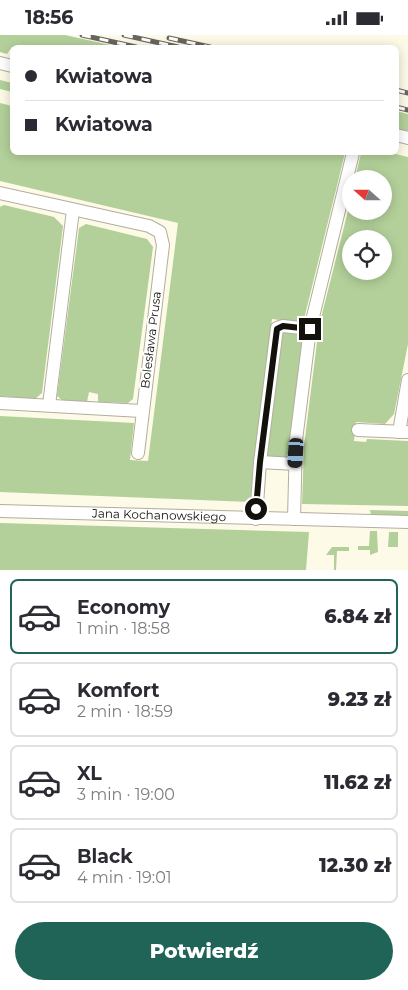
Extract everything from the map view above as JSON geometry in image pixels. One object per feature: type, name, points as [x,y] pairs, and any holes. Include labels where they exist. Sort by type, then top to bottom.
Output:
[{"type":"street","points":[[294,519],[295,464],[310,329],[353,155]]},
{"type":"street","points":[[0,193],[73,210],[49,405]]},
{"type":"street","name":"Bolesława Prusa","points":[[73,210],[157,229],[162,237],[163,245],[141,411],[138,453]]},
{"type":"street","points":[[256,519],[260,462],[277,329],[283,326],[310,329]]},
{"type":"street","points":[[358,431],[404,432],[408,380]]},
{"type":"street","points":[[0,403],[141,411]]},
{"type":"street","points":[[260,462],[295,464]]},
{"type":"street","name":"Jana Kochanowskiego","points":[[0,511],[256,519],[408,521]]},
{"type":"green space","points":[[0,35],[65,35],[110,45],[10,45],[10,50],[7,54],[0,52]]},
{"type":"green space","points":[[0,80],[10,82],[10,92],[0,89]]},
{"type":"green space","points":[[0,103],[10,106],[10,155],[345,155],[303,323],[272,319],[250,502],[0,492],[0,416],[134,423],[130,460],[148,461],[178,223],[0,181]]},
{"type":"green space","points":[[399,112],[408,114],[408,132],[399,130]]},
{"type":"green space","points":[[361,155],[399,155],[408,157],[408,344],[394,414],[385,424],[356,422],[354,441],[366,442],[367,439],[408,441],[408,506],[302,504],[304,446],[319,326],[342,235],[342,280],[392,280],[392,230],[343,230],[346,220],[392,220],[392,170],[357,170]]},
{"type":"green space","points":[[4,205],[54,217],[63,226],[42,393],[35,399],[0,396],[0,207]]},
{"type":"green space","points":[[86,224],[147,239],[153,247],[133,399],[128,403],[98,402],[98,394],[89,392],[87,402],[62,400],[57,396],[79,228]]},
{"type":"green space","points":[[280,332],[303,333],[287,461],[269,460],[264,454]]},
{"type":"green space","points":[[370,510],[408,511],[408,515],[371,515]]},
{"type":"green space","points":[[0,523],[309,532],[306,570],[0,570]]},
{"type":"green space","points":[[370,531],[377,531],[378,552],[370,555],[370,550],[358,550],[358,546],[369,546]]},
{"type":"green space","points":[[389,532],[398,532],[398,547],[388,547]]},
{"type":"green space","points":[[332,547],[349,547],[349,551],[337,551],[336,570],[334,570],[334,555],[326,555]]},
{"type":"railway","points":[[82,35],[127,45]]},
{"type":"railway","points":[[124,35],[169,45]]},
{"type":"railway","points":[[169,38],[201,45]]},
{"type":"railway","points":[[399,91],[408,93]]},
{"type":"railway","points":[[399,108],[408,110]]},
{"type":"route","points":[[256,509],[277,329],[280,326],[310,329]]}]
